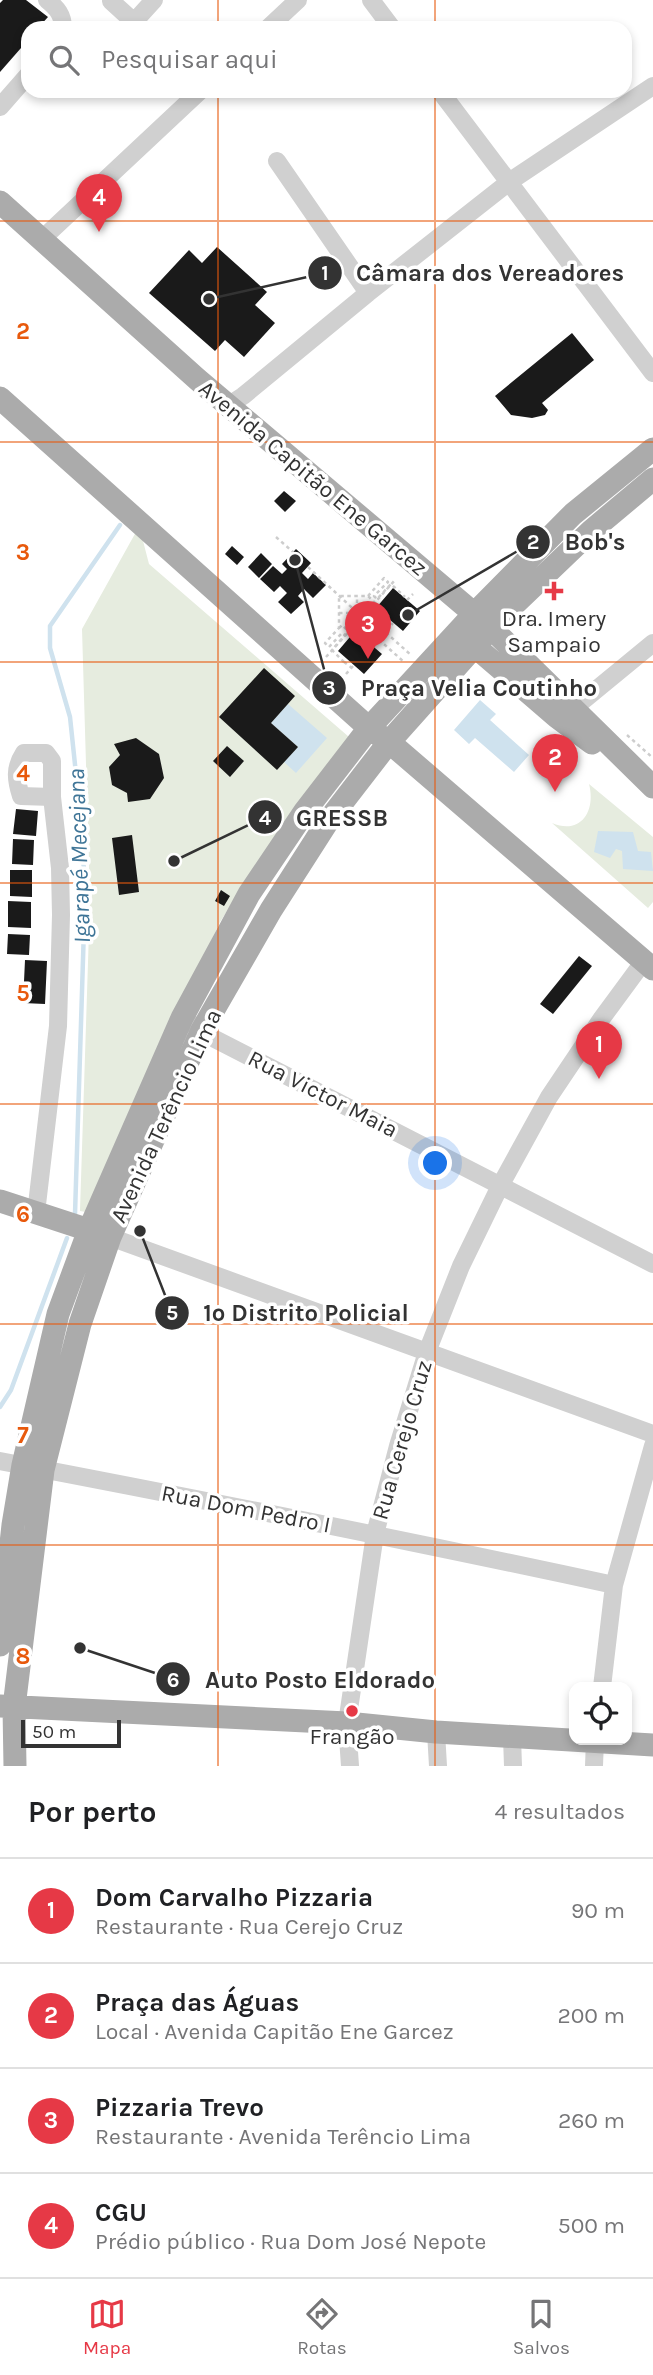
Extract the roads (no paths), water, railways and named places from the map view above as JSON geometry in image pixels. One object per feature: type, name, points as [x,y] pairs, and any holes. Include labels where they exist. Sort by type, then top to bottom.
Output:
[{"type":"main road","name":"Avenida Capitão Ene Garcez","points":[[0,202],[191,374],[482,621],[653,787]]},
{"type":"main road","points":[[0,398],[369,728],[389,741],[649,965]]},
{"type":"main road","points":[[482,621],[573,514],[653,449]]},
{"type":"main road","points":[[482,621],[653,479]]},
{"type":"main road","name":"Avenida Terêncio Lima","points":[[0,1645],[22,1465],[79,1324],[94,1232],[181,1018],[250,894],[305,811],[369,728],[457,631],[482,621]]},
{"type":"main road","name":"Avenida Terêncio Lima","points":[[94,1232],[202,1030],[271,910],[328,821],[389,741],[475,646],[482,621]]},
{"type":"main road","points":[[457,631],[557,717],[653,787]]},
{"type":"main road","points":[[0,1201],[94,1232]]},
{"type":"main road","name":"Avenida Terêncio Lima","points":[[15,1766],[7,1707],[22,1465]]},
{"type":"main road","points":[[7,1707],[347,1723],[436,1732],[569,1740]]},
{"type":"main road","points":[[632,1744],[653,1745]]},
{"type":"street","points":[[47,0],[56,8],[63,21]]},
{"type":"street","points":[[135,21],[154,0]]},
{"type":"street","points":[[276,21],[298,0]]},
{"type":"street","points":[[371,0],[387,21]]},
{"type":"street","points":[[111,1],[133,21]]},
{"type":"street","points":[[0,107],[21,83]]},
{"type":"street","points":[[229,405],[243,397],[368,293],[509,182],[653,86]]},
{"type":"street","points":[[42,239],[193,98]]},
{"type":"street","points":[[445,98],[653,373]]},
{"type":"street","points":[[277,161],[368,293]]},
{"type":"street","points":[[574,708],[653,643]]},
{"type":"street","points":[[40,1214],[58,1026],[60,879],[52,797]]},
{"type":"street","name":"Rua Cerejo Cruz","points":[[350,1766],[347,1723],[375,1534],[427,1352],[461,1266],[500,1186],[549,1097],[602,1018],[649,965]]},
{"type":"street","name":"Rua Victor Maia","points":[[181,1018],[209,1036],[653,1264]]},
{"type":"street","points":[[94,1232],[653,1434]]},
{"type":"street","points":[[603,1682],[614,1586],[653,1446]]},
{"type":"street","name":"Rua Dom Pedro I","points":[[22,1465],[375,1534],[614,1586]]},
{"type":"street","points":[[436,1732],[438,1766]]},
{"type":"street","points":[[512,1737],[513,1766]]},
{"type":"street","points":[[594,1766],[595,1745]]},
{"type":"water","points":[[480,700],[496,714],[490,720],[529,755],[514,772],[475,738],[469,744],[454,730]]},
{"type":"water","points":[[288,704],[327,738],[296,773],[284,762],[298,747],[271,723]]},
{"type":"water","points":[[598,831],[633,832],[638,851],[651,852],[653,871],[623,869],[622,851],[616,849],[610,858],[594,852]]},
{"type":"waterway","name":"Igarapé Mecejana","points":[[75,1214],[85,896],[82,831],[70,717],[50,648],[50,626],[120,525]]},
{"type":"waterway","name":"Igarapé Mecejana","points":[[0,1407],[11,1390],[67,1238]]},
{"type":"place","name":"CGU","points":[[99,232]]},
{"type":"place","name":"Câmara dos Vereadores","points":[[209,299]]},
{"type":"place","name":"Praça Velia Coutinho","points":[[295,560]]},
{"type":"place","name":"Dra. Imery Sampaio","points":[[554,591]]},
{"type":"place","name":"Bob's","points":[[408,615]]},
{"type":"place","name":"Pizzaria Trevo","points":[[368,659]]},
{"type":"place","name":"Praça das Águas","points":[[555,792]]},
{"type":"place","name":"GRESSB","points":[[174,861]]},
{"type":"place","name":"Dom Carvalho Pizzaria","points":[[599,1079]]},
{"type":"place","name":"1º Distrito Policial","points":[[140,1231]]},
{"type":"place","name":"Auto Posto Eldorado","points":[[80,1648]]},
{"type":"place","name":"Frangão","points":[[352,1711]]}]
